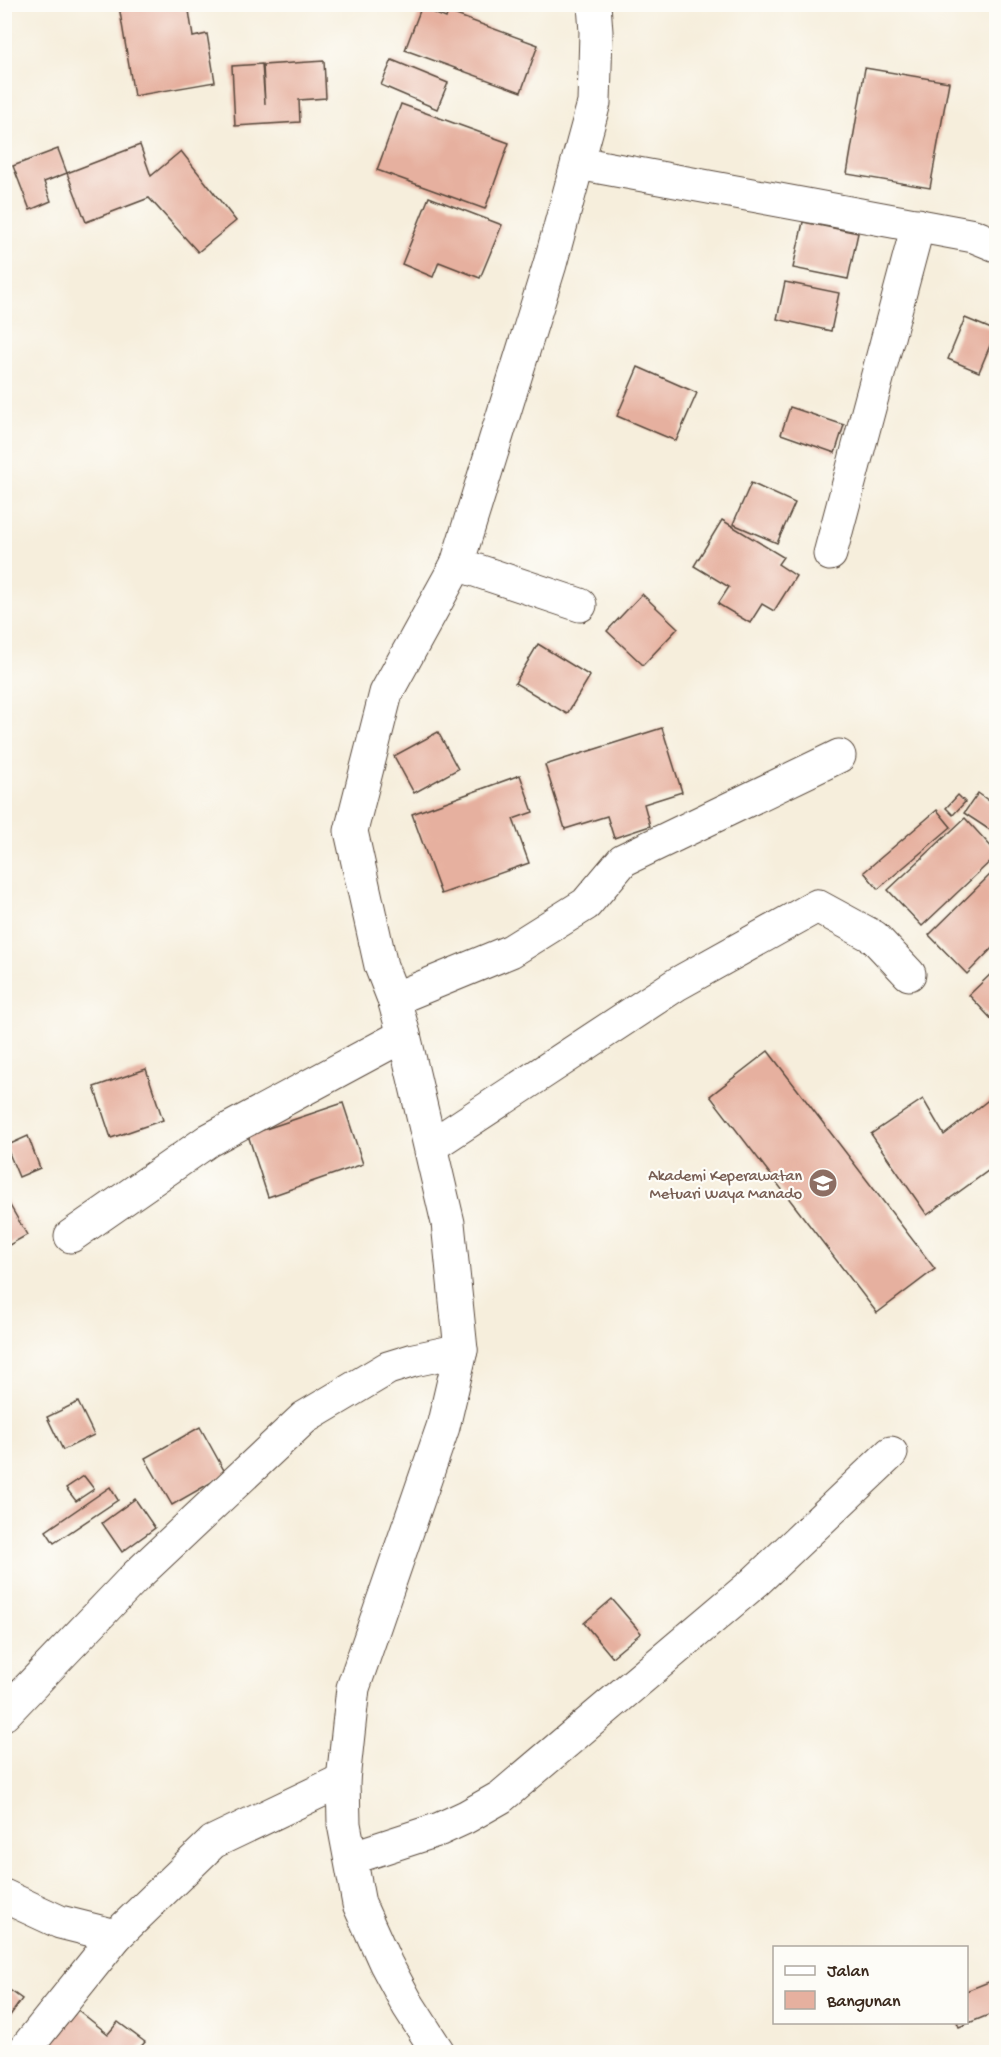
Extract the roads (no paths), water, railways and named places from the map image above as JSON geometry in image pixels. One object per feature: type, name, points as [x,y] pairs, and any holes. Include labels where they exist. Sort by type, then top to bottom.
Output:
[{"type":"street","points":[[438,2052],[408,2005],[359,1904],[344,1824],[343,1780],[353,1688],[443,1427],[461,1350],[448,1223],[404,1035],[394,999],[381,966],[351,831],[386,693],[457,564],[550,264],[594,103],[596,32],[594,4]]},
{"type":"street","points":[[578,163],[918,225],[974,236],[996,244]]},
{"type":"street","points":[[830,554],[918,225]]},
{"type":"street","points":[[457,564],[580,605]]},
{"type":"street","points":[[394,999],[511,951],[586,904],[623,860],[839,756]]},
{"type":"street","points":[[431,1146],[677,984],[817,906],[874,937],[909,974]]},
{"type":"street","points":[[71,1236],[209,1140],[404,1035]]},
{"type":"street","points":[[4,1714],[135,1577],[304,1418],[388,1368],[461,1350]]},
{"type":"street","points":[[351,1858],[440,1829],[501,1797],[756,1581],[891,1453]]},
{"type":"street","points":[[23,2052],[116,1936],[213,1842],[343,1780]]},
{"type":"street","points":[[4,1896],[60,1922],[116,1936]]},
{"type":"place","name":"Akademi Keperawatan Metuari Waya Manado","points":[[823,1183]]}]
